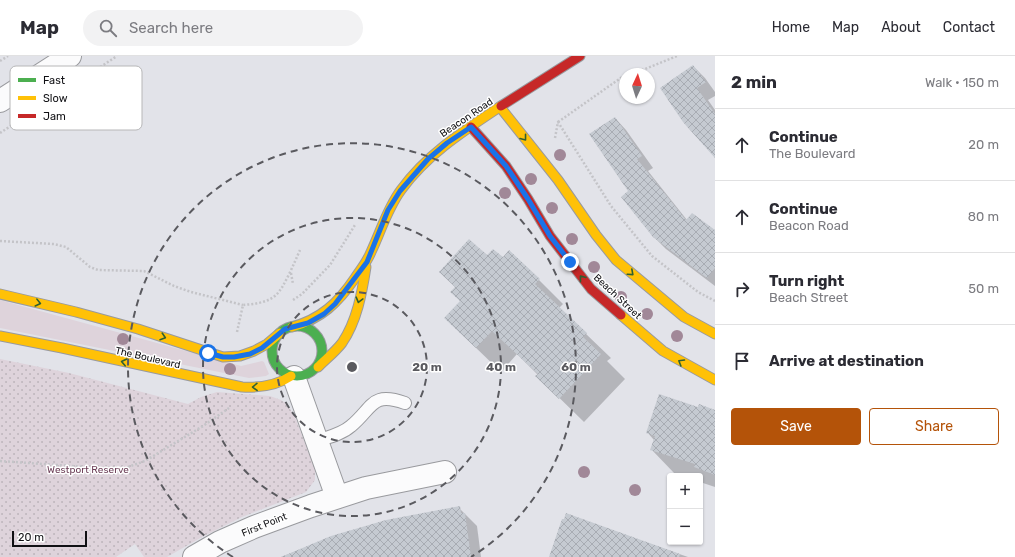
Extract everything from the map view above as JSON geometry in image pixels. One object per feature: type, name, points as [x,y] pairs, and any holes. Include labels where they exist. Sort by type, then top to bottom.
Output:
[{"type":"street","points":[[54,66],[70,56]]},
{"type":"street","name":"Beacon Road","points":[[318,367],[336,348],[348,332],[358,307],[367,262],[388,210],[400,191],[428,159],[447,143],[580,56]]},
{"type":"street","points":[[0,101],[10,95]]},
{"type":"street","points":[[500,107],[558,180],[596,235],[616,260],[684,317],[715,334]]},
{"type":"street","name":"Beach Street","points":[[471,127],[506,166],[550,236],[592,289],[663,351],[715,380]]},
{"type":"street","name":"Beacon Road","points":[[292,327],[308,323],[324,314],[335,304],[367,262]]},
{"type":"street","name":"The Boulevard","points":[[0,294],[124,325],[223,357],[239,357],[257,351],[280,333]]},
{"type":"street","points":[[299,326],[305,327],[317,335],[322,347],[321,361],[318,367],[307,375],[292,376],[285,374],[279,369],[273,358],[273,344],[275,338],[280,333],[292,327],[299,326]]},
{"type":"street","name":"The Boulevard","points":[[0,336],[242,387],[255,388],[269,386],[282,382],[292,376]]},
{"type":"street","points":[[292,376],[318,441],[337,497]]},
{"type":"street","name":"First Point","points":[[194,557],[220,542],[254,526],[337,497],[366,488],[445,472]]},
{"type":"lane","points":[[318,441],[345,430],[356,421],[369,406],[379,400],[390,399],[405,403]]},
{"type":"path","points":[[0,61],[8,56]]},
{"type":"path","points":[[102,66],[117,56]]},
{"type":"path","points":[[647,68],[677,56]]},
{"type":"path","points":[[558,122],[619,78]]},
{"type":"path","points":[[0,133],[10,126]]},
{"type":"path","points":[[0,241],[54,244],[66,247],[90,267],[98,270],[144,271],[174,286],[191,292],[243,305],[261,303],[276,295],[290,272],[300,250]]},
{"type":"path","points":[[290,272],[293,284]]},
{"type":"path","points":[[239,357],[234,343],[243,305]]},
{"type":"path","points":[[0,461],[100,468],[125,468],[145,461],[225,412]]},
{"type":"green space","points":[[0,300],[241,366],[262,361],[264,362],[269,374],[266,376],[249,378],[0,328]]},
{"type":"green space","name":"Westport Reserve","points":[[0,359],[69,373],[188,404],[201,397],[217,392],[270,396],[281,400],[287,404],[295,417],[315,469],[315,480],[306,492],[242,517],[167,557],[144,557],[135,544],[116,557],[0,557]]},
{"type":"building","points":[[693,65],[706,82],[697,88],[715,114],[715,158],[683,122],[660,88]]},
{"type":"building","points":[[615,117],[642,156],[637,159],[686,220],[692,213],[715,230],[715,268],[707,278],[653,237],[621,197],[628,191],[589,134]]},
{"type":"building","points":[[469,239],[487,255],[493,249],[503,257],[509,250],[540,279],[535,284],[587,333],[583,337],[601,354],[559,399],[535,376],[538,374],[492,331],[476,348],[444,318],[460,301],[450,292],[455,287],[439,272]]},
{"type":"building","points":[[659,394],[698,407],[699,404],[715,410],[715,475],[694,467],[695,464],[650,450],[655,436],[646,433]]},
{"type":"building","points":[[460,506],[461,513],[465,513],[471,557],[281,557],[331,536],[386,520]]},
{"type":"building","points":[[566,513],[680,554],[679,557],[549,557],[562,519],[564,519]]},
{"type":"traffic: fast","points":[[292,326],[302,326],[315,333],[322,346],[322,351],[322,356],[315,369],[302,376],[292,376],[283,372],[276,365],[272,356],[272,346],[276,337],[283,330],[292,326]]},
{"type":"traffic: slow","points":[[292,327],[320,315],[328,309],[349,287],[368,259],[396,197],[411,177],[447,144],[501,106]]},
{"type":"traffic: slow","points":[[500,107],[558,180],[596,235],[616,260],[684,317],[715,334]]},
{"type":"traffic: slow","points":[[318,367],[342,343],[352,326],[361,297],[366,267]]},
{"type":"traffic: slow","points":[[0,294],[76,312],[138,329],[223,357],[240,356],[254,351],[267,344],[280,333]]},
{"type":"traffic: slow","points":[[621,315],[663,351],[715,380]]},
{"type":"traffic: slow","points":[[0,336],[242,387],[268,386],[291,376]]},
{"type":"traffic: jam","points":[[501,106],[580,56]]},
{"type":"traffic: jam","points":[[471,127],[506,166],[550,236],[591,289],[621,315]]},
{"type":"route","points":[[208,353],[223,357],[239,357],[250,354],[262,348],[285,329],[308,323],[324,314],[335,304],[367,262],[388,210],[400,191],[428,159],[447,143],[471,127],[496,153],[506,166],[550,236],[570,262]]}]
